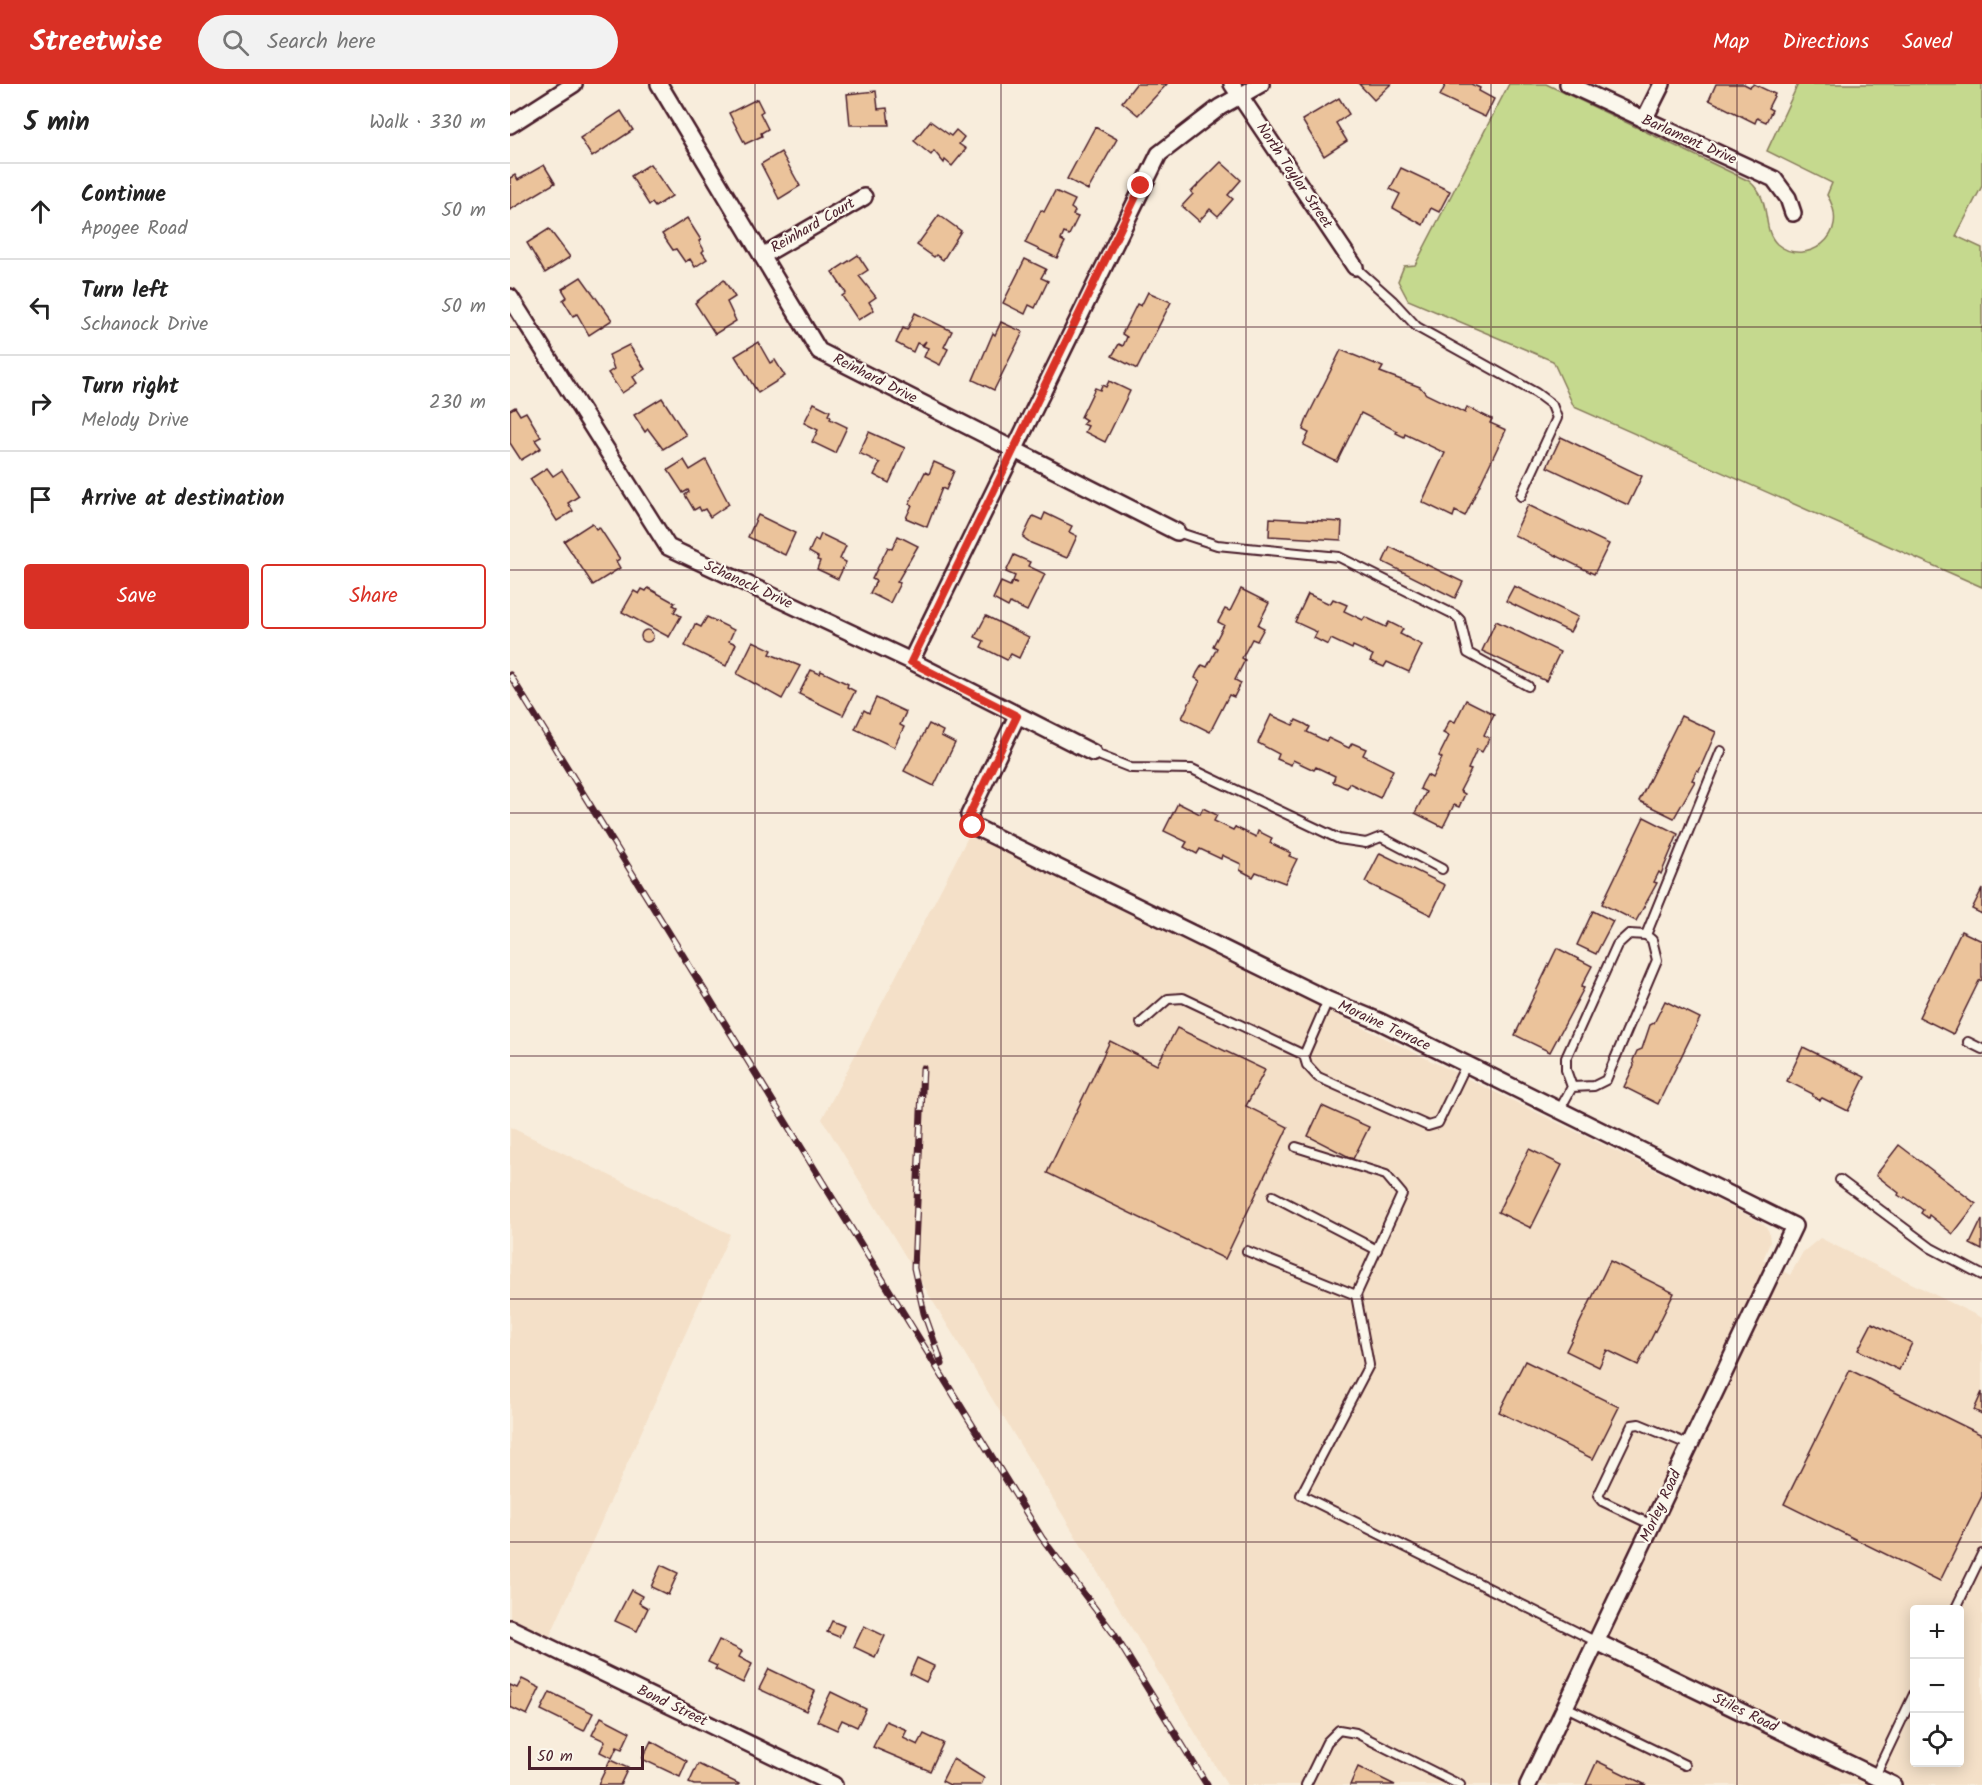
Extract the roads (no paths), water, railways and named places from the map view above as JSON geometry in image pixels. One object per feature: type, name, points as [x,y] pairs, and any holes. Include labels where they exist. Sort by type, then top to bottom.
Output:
[{"type":"street","points":[[510,125],[574,84]]},
{"type":"street","name":"Reinhard Drive","points":[[659,84],[819,351],[1177,532]]},
{"type":"street","points":[[911,662],[1159,154],[1236,90],[1261,84]]},
{"type":"street","name":"Barlament Drive","points":[[1568,84],[1774,179],[1782,187],[1793,213]]},
{"type":"street","points":[[1644,120],[1662,84]]},
{"type":"street","name":"North Taylor Street","points":[[1236,90],[1355,267]]},
{"type":"street","name":"Reinhard Court","points":[[762,256],[864,197]]},
{"type":"street","name":"Schanock Drive","points":[[510,297],[668,548],[911,662],[1093,753]]},
{"type":"street","name":"Moraine Terrace","points":[[1017,716],[975,800],[969,815],[973,826],[1328,1000],[1379,1021],[1560,1109],[1794,1226]]},
{"type":"street","name":"Morley Road","points":[[1528,1785],[1794,1226]]},
{"type":"street","name":"Bond Street","points":[[510,1628],[834,1785]]},
{"type":"street","name":"Stiles Road","points":[[1597,1642],[1893,1785]]},
{"type":"lane","points":[[1355,267],[1418,327],[1536,393],[1552,405],[1557,418],[1521,496]]},
{"type":"lane","points":[[1177,532],[1217,545],[1338,557],[1455,615],[1460,620],[1468,653],[1528,686]]},
{"type":"lane","points":[[1646,935],[1721,751]]},
{"type":"lane","points":[[1093,753],[1131,768],[1192,769],[1338,839],[1366,843],[1381,837],[1443,869]]},
{"type":"lane","points":[[1560,1109],[1572,1087],[1566,1070],[1566,1058],[1617,945],[1629,934],[1646,935],[1652,940],[1657,960],[1606,1080],[1594,1086],[1572,1087]]},
{"type":"lane","points":[[1141,1023],[1168,999],[1183,998],[1304,1055]]},
{"type":"lane","points":[[1328,1000],[1304,1055],[1307,1065],[1318,1077],[1428,1126],[1438,1123],[1466,1065]]},
{"type":"lane","points":[[1968,1042],[1982,1049]]},
{"type":"lane","points":[[1296,1147],[1386,1175],[1402,1194],[1356,1295],[1369,1365],[1300,1495],[1380,1532],[1597,1642]]},
{"type":"lane","points":[[1840,1179],[1931,1248],[1982,1275]]},
{"type":"lane","points":[[1273,1196],[1377,1250]]},
{"type":"lane","points":[[1247,1251],[1356,1295]]},
{"type":"lane","points":[[1652,1525],[1602,1501],[1598,1496],[1632,1425],[1639,1424],[1690,1445]]},
{"type":"lane","points":[[1957,1605],[1982,1554]]},
{"type":"lane","points":[[1875,1776],[1910,1702]]},
{"type":"lane","points":[[1566,1707],[1685,1765]]},
{"type":"lane","points":[[1306,1785],[1327,1742],[1339,1730],[1356,1733],[1461,1785]]},
{"type":"railway","points":[[510,675],[1042,1538],[1114,1634],[1207,1785]]},
{"type":"railway","points":[[923,1068],[914,1268],[924,1313],[942,1364]]}]
